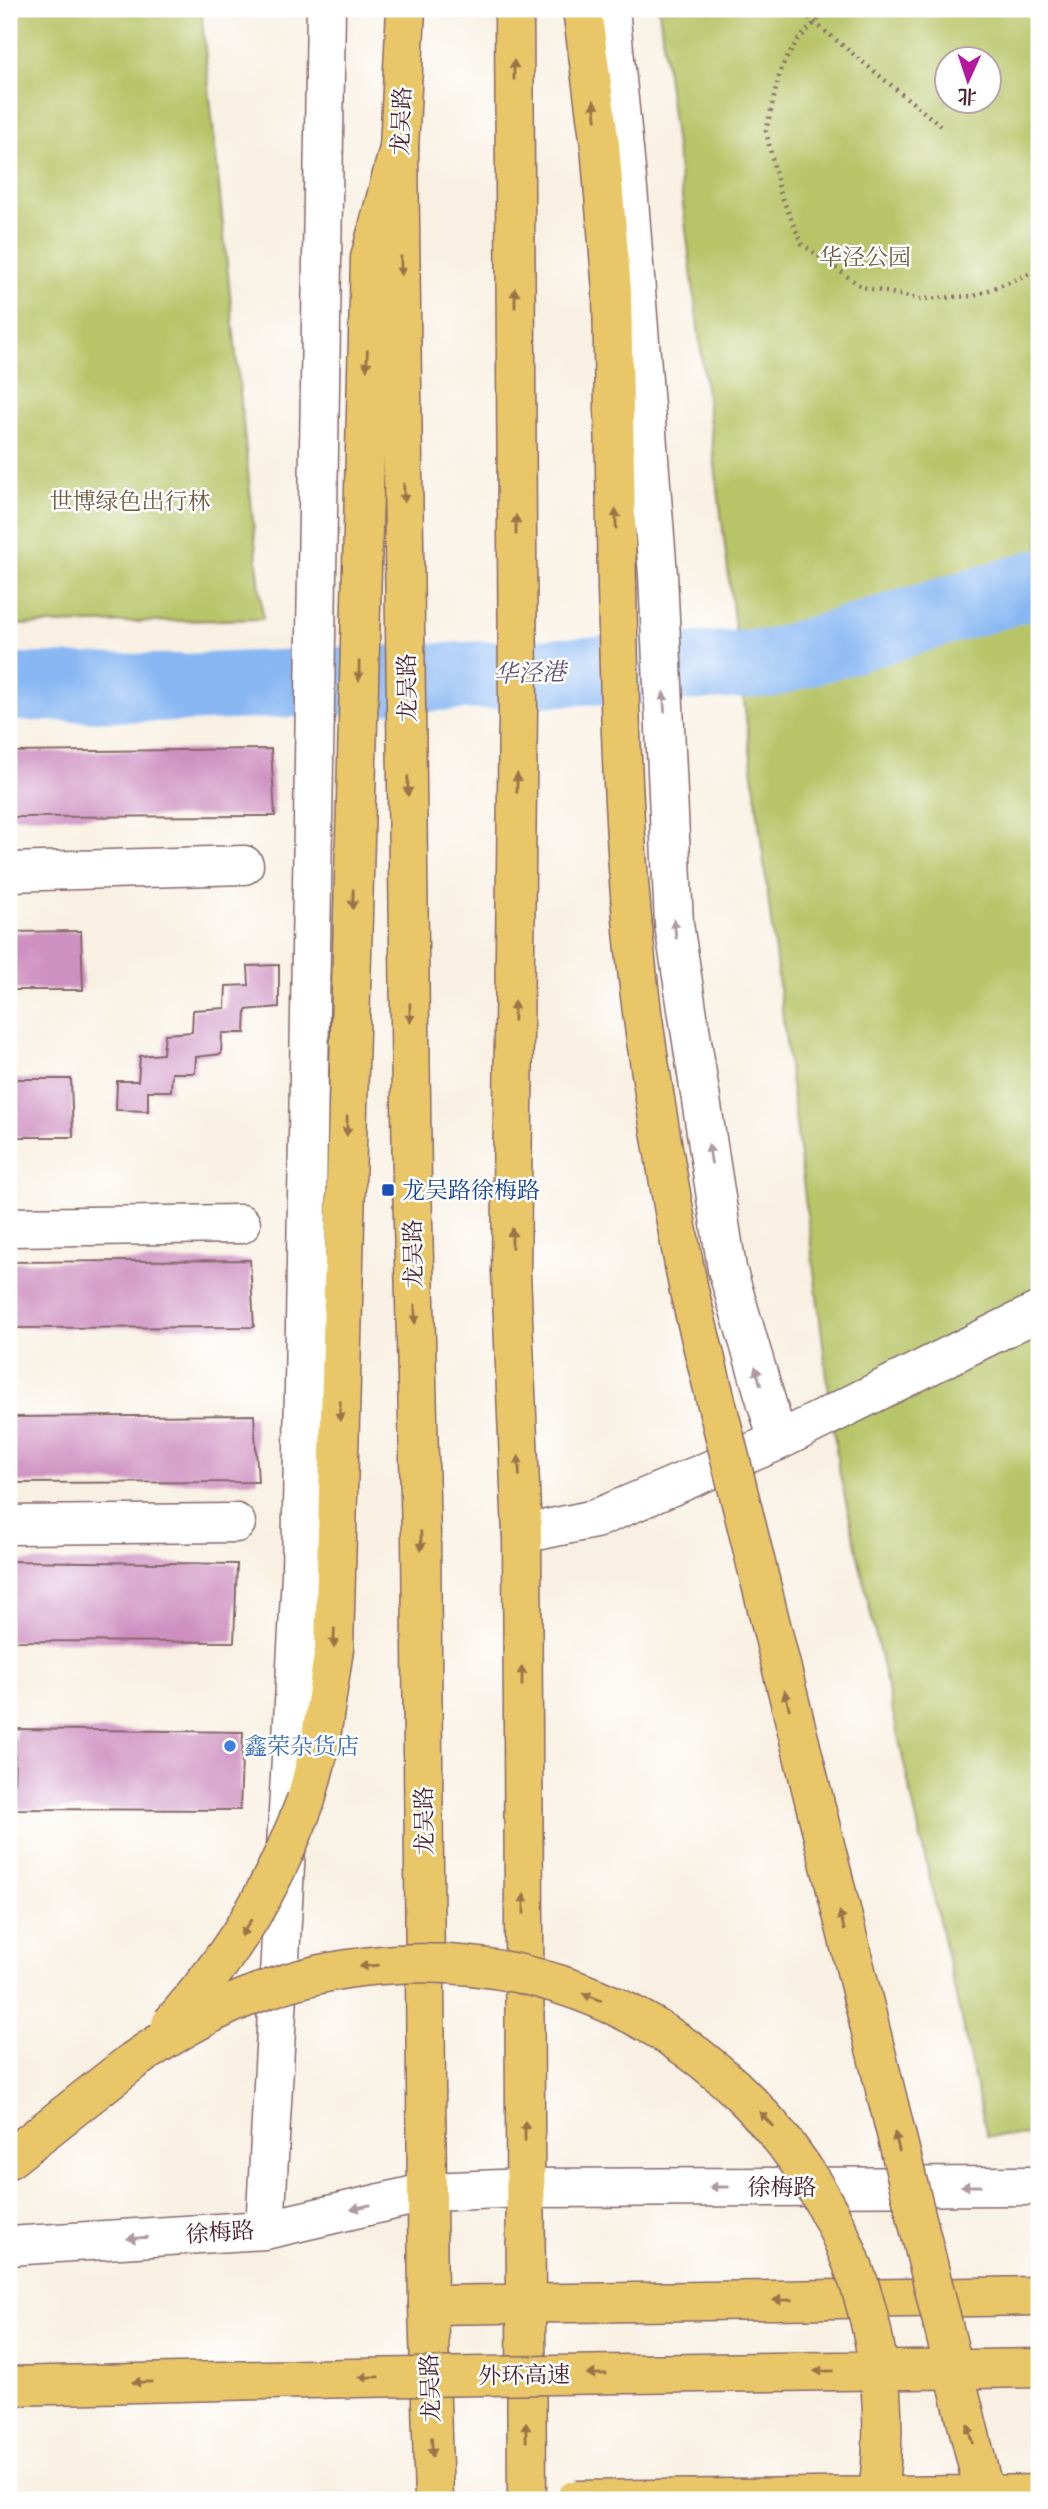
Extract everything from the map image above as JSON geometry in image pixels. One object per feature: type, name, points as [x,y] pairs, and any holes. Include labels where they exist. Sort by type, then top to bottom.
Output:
[{"type":"main road","name":"龙吴路","points":[[406,9],[399,148],[428,2305],[434,2500]]},
{"type":"main road","points":[[514,9],[518,711],[511,1272],[522,1534],[527,2500]]},
{"type":"main road","points":[[582,9],[600,146],[612,291],[620,742],[641,998],[662,1151],[727,1456],[986,2500]]},
{"type":"main road","points":[[133,2061],[207,1983],[239,1940],[267,1894],[306,1800],[329,1700],[334,1649],[370,258],[399,148]]},
{"type":"main road","points":[[9,2159],[174,2032],[218,2008],[313,1975],[376,1966],[463,1965],[513,1973],[597,1999],[654,2027],[697,2055],[738,2089],[789,2147],[831,2213],[853,2260],[865,2298],[879,2361],[883,2413],[882,2465],[877,2500]]},
{"type":"main road","points":[[428,2305],[1039,2296]]},
{"type":"main road","name":"外环高速","points":[[9,2386],[1039,2368]]},
{"type":"main road","points":[[575,2500],[1039,2494]]},
{"type":"street","points":[[265,2230],[301,1575],[326,9]]},
{"type":"street","points":[[610,9],[629,200],[658,575],[674,924],[727,1269],[778,1441]]},
{"type":"street","points":[[9,872],[244,865]]},
{"type":"street","points":[[9,1227],[241,1224]]},
{"type":"street","points":[[522,1534],[595,1518],[663,1487],[778,1441],[1039,1311]]},
{"type":"street","points":[[9,1525],[236,1523]]},
{"type":"street","name":"徐梅路","points":[[9,2246],[265,2230],[428,2192],[525,2188],[1039,2186]]},
{"type":"path","points":[[798,9],[941,127]]},
{"type":"path","points":[[828,9],[798,40],[781,68],[766,131],[780,193],[802,244],[862,287],[920,299],[974,296],[1039,270]]},
{"type":"green space","name":"世博绿色出行林","points":[[9,9],[201,9],[263,619],[9,625]]},
{"type":"green space","name":"华泾公园","points":[[659,9],[1039,9],[1039,2135],[987,2136],[838,1466]]},
{"type":"building","points":[[271,749],[275,816],[9,817],[9,752]]},
{"type":"building","points":[[81,931],[83,990],[9,990],[9,932]]},
{"type":"building","points":[[279,965],[279,1007],[246,1010],[245,1033],[222,1033],[221,1054],[196,1057],[195,1073],[172,1073],[171,1091],[148,1091],[148,1111],[116,1110],[117,1081],[138,1081],[140,1056],[163,1054],[165,1034],[192,1032],[193,1010],[225,1008],[226,986],[249,985],[248,966]]},
{"type":"building","points":[[9,1079],[71,1079],[73,1137],[9,1137]]},
{"type":"building","points":[[250,1260],[254,1327],[9,1328],[9,1262]]},
{"type":"building","points":[[254,1415],[258,1482],[9,1483],[9,1417]]},
{"type":"building","points":[[10,1561],[237,1564],[234,1642],[9,1641]]},
{"type":"building","points":[[16,1729],[243,1732],[240,1810],[13,1809]]},
{"type":"waterway","name":"华泾港","points":[[9,687],[183,688],[772,663],[1039,583]]},
{"type":"place","name":"龙吴路徐梅路","points":[[388,1190]]},
{"type":"place","name":"鑫荣杂货店","points":[[230,1746]]}]
